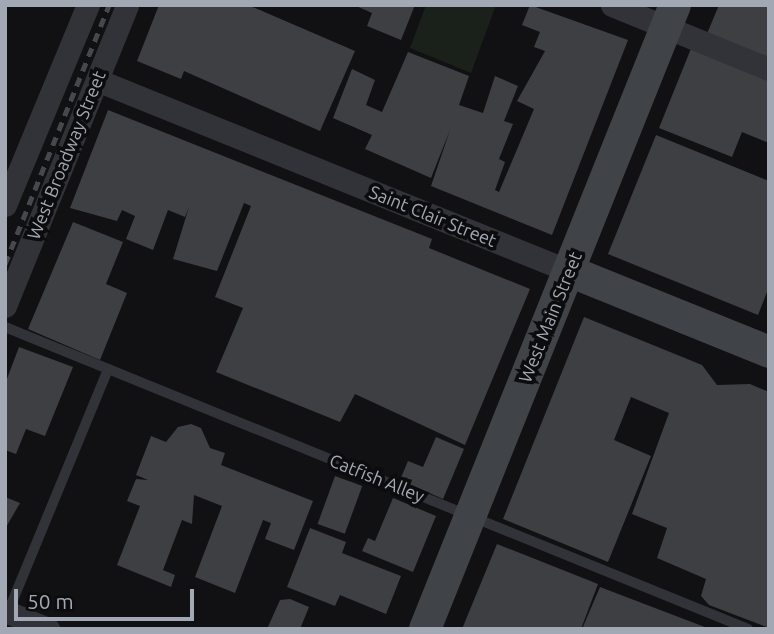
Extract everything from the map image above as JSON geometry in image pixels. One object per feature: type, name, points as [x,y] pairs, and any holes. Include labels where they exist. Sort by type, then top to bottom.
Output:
[{"type":"main road","name":"West Main Street","points":[[425,629],[671,16]]},
{"type":"main road","name":"Saint Clair Street","points":[[569,271],[769,352]]},
{"type":"street","name":"West Broadway Street","points":[[5,205],[88,5]]},
{"type":"street","name":"West Broadway Street","points":[[5,306],[127,5]]},
{"type":"street","points":[[612,5],[671,16],[769,69]]},
{"type":"street","name":"Saint Clair Street","points":[[97,80],[569,271]]},
{"type":"street","points":[[6,612],[48,629]]},
{"type":"lane","name":"Catfish Alley","points":[[5,327],[748,629]]},
{"type":"lane","points":[[6,612],[108,369]]},
{"type":"shaded area","points":[[426,5],[496,5],[471,73],[410,48]]},
{"type":"building","points":[[159,5],[248,5],[355,51],[320,131],[184,71],[181,79],[137,61]]},
{"type":"building","points":[[354,5],[415,5],[401,40],[367,26],[372,13]]},
{"type":"building","points":[[530,5],[628,40],[552,235],[431,186],[450,130],[431,178],[365,149],[372,135],[333,118],[352,69],[375,80],[366,105],[382,112],[408,52],[469,76],[459,105],[483,113],[495,76],[518,86],[504,121],[513,124],[499,159],[505,162],[495,190],[499,192],[534,109],[517,101],[545,51],[534,47],[540,32],[522,25]]},
{"type":"building","points":[[719,5],[769,5],[769,61],[706,36]]},
{"type":"building","points":[[692,46],[769,78],[769,143],[742,132],[732,157],[659,128]]},
{"type":"building","points":[[108,110],[432,239],[429,248],[530,289],[465,445],[355,394],[340,422],[216,372],[243,308],[215,297],[251,206],[244,203],[217,271],[173,259],[189,207],[185,217],[168,210],[153,250],[126,239],[135,216],[122,210],[117,221],[70,208]]},
{"type":"building","points":[[656,135],[769,181],[769,287],[758,315],[608,254]]},
{"type":"building","points":[[73,222],[123,242],[106,284],[127,293],[100,360],[28,329]]},
{"type":"building","points":[[584,317],[702,365],[717,385],[750,384],[769,392],[769,628],[709,605],[701,596],[706,579],[657,558],[667,528],[632,514],[669,413],[631,397],[614,440],[651,456],[608,562],[503,519]]},
{"type":"building","points":[[19,347],[73,367],[45,436],[26,429],[16,454],[5,450],[5,384]]},
{"type":"building","points":[[191,424],[201,428],[210,448],[225,453],[221,465],[313,501],[294,550],[265,539],[271,523],[263,520],[235,593],[195,577],[222,506],[194,495],[192,524],[182,520],[163,570],[175,575],[171,587],[117,565],[140,506],[127,501],[136,479],[148,480],[136,475],[151,436],[166,442],[178,427]]},
{"type":"building","points":[[436,437],[464,449],[443,499],[400,480],[408,461],[423,467]]},
{"type":"building","points":[[335,476],[362,486],[345,534],[318,524]]},
{"type":"building","points":[[5,497],[20,503],[5,529]]},
{"type":"building","points":[[393,498],[436,516],[413,572],[362,551],[368,538],[375,541]]},
{"type":"building","points":[[310,528],[346,542],[342,553],[401,576],[386,614],[340,595],[335,606],[287,587]]},
{"type":"building","points":[[497,544],[598,584],[581,629],[462,629]]},
{"type":"building","points":[[600,587],[710,629],[582,629]]},
{"type":"building","points":[[290,599],[309,607],[300,629],[267,629],[280,600]]},
{"type":"railway","points":[[5,264],[109,5]]}]
